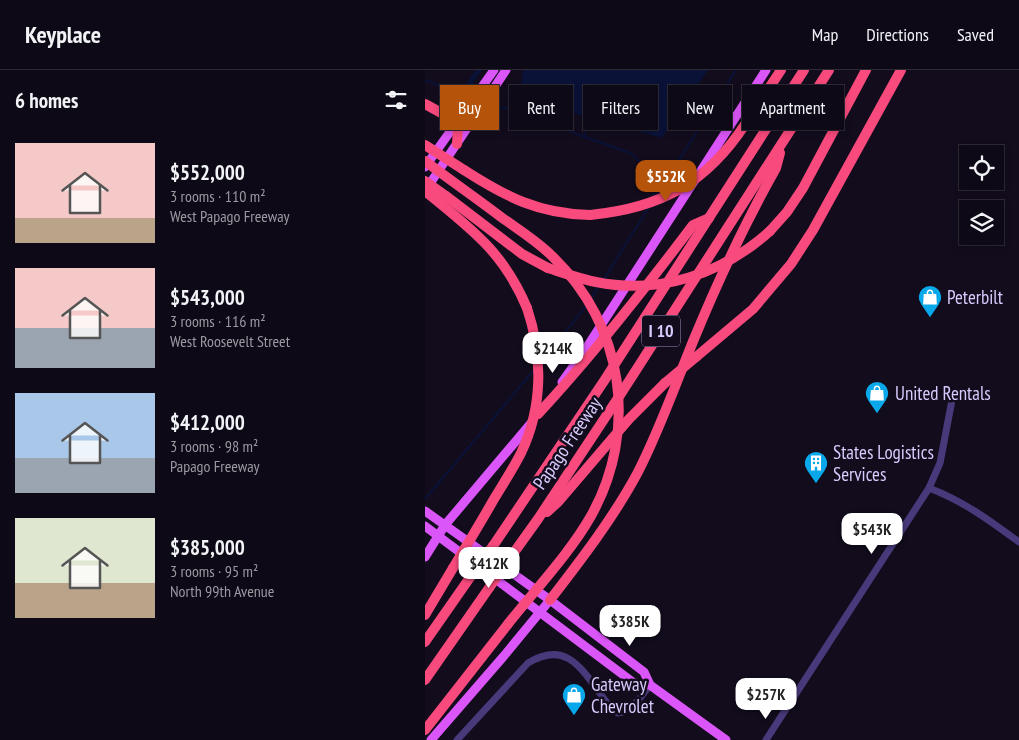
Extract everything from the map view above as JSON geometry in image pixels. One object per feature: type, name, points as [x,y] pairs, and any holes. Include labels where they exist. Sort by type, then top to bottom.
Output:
[{"type":"highway","points":[[425,145],[493,189],[524,204],[564,213],[590,215],[633,208],[660,200],[684,187],[724,154],[781,70]]},
{"type":"highway","name":"Papago Freeway","points":[[425,642],[574,427],[804,70]]},
{"type":"highway","name":"Papago Freeway","points":[[425,680],[538,519],[623,392],[829,70]]},
{"type":"highway","points":[[425,191],[443,200],[522,254],[548,268],[579,278],[608,284],[642,286],[671,283],[707,272],[732,259],[769,231],[787,212],[803,188],[866,70]]},
{"type":"highway","points":[[538,519],[558,502],[629,419],[665,383],[753,309],[791,264],[813,230],[901,70]]},
{"type":"highway","points":[[425,104],[440,112]]},
{"type":"highway","points":[[457,130],[457,144]]},
{"type":"highway","points":[[550,600],[618,507],[637,472],[656,433],[723,273],[776,168],[783,143]]},
{"type":"highway","points":[[425,161],[532,239],[568,272],[588,299],[609,344],[615,370],[619,404],[618,432],[614,458],[605,486],[585,527],[425,730]]},
{"type":"highway","points":[[425,181],[498,256],[516,284],[527,308],[538,357],[538,383],[534,417],[526,440],[514,466],[425,616]]},
{"type":"highway","points":[[538,414],[578,372],[693,225],[709,217]]},
{"type":"main road","points":[[483,85],[494,70]]},
{"type":"main road","points":[[425,191],[506,70]]},
{"type":"main road","points":[[425,557],[437,535],[538,414],[587,347],[766,70]]},
{"type":"main road","points":[[425,167],[451,130]]},
{"type":"main road","points":[[426,512],[550,600],[644,672],[650,685]]},
{"type":"main road","points":[[425,526],[635,682],[650,685],[726,740]]},
{"type":"main road","points":[[431,740],[550,600]]},
{"type":"street","points":[[766,740],[929,488],[942,457],[953,395]]},
{"type":"street","points":[[929,488],[953,497],[1019,542]]},
{"type":"street","points":[[457,740],[528,663],[542,656],[558,655],[571,659],[582,670],[611,708],[618,713],[630,708],[650,685]]},
{"type":"shaded area","points":[[523,70],[708,70],[698,85],[668,85],[668,129],[662,138],[633,130],[658,130],[658,85],[583,85],[583,116],[573,113],[573,85],[521,85]]},
{"type":"waterway","points":[[468,85],[479,70]]},
{"type":"waterway","points":[[656,196],[736,70]]},
{"type":"waterway","points":[[425,80],[440,86]]},
{"type":"waterway","points":[[502,107],[630,153],[647,172],[652,184],[654,197]]},
{"type":"waterway","points":[[584,137],[587,130]]},
{"type":"waterway","points":[[604,279],[649,207]]},
{"type":"waterway","points":[[590,300],[598,287]]},
{"type":"waterway","points":[[542,361],[586,306]]},
{"type":"waterway","points":[[425,499],[534,370]]},
{"type":"place","name":"Peterbilt","points":[[930,318]]},
{"type":"place","name":"United Rentals","points":[[877,414]]},
{"type":"place","name":"States Logistics Services","points":[[816,484]]},
{"type":"place","name":"Gateway Chevrolet","points":[[574,716]]}]
